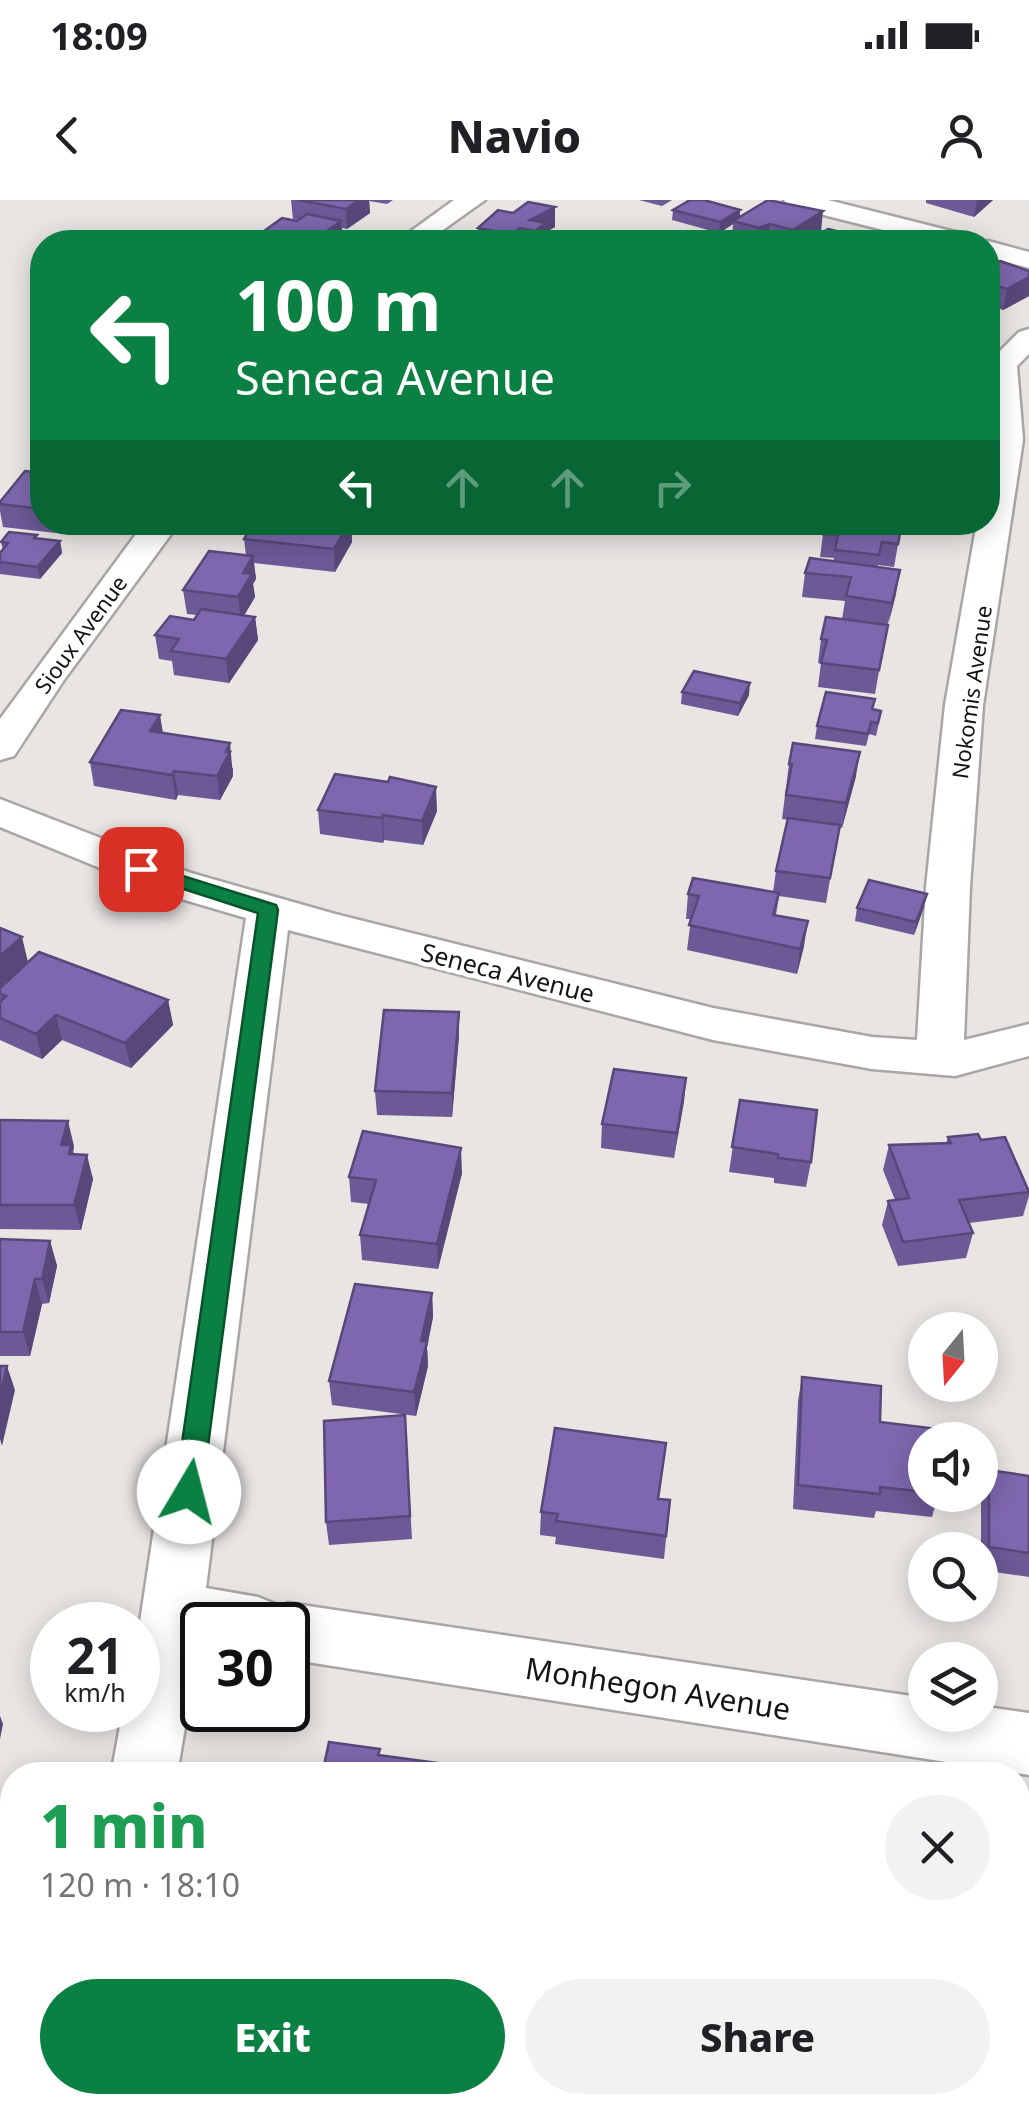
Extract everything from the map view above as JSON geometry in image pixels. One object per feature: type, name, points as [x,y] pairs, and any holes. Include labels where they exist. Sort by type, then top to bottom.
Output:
[{"type":"street","points":[[427,230],[472,200]]},
{"type":"street","points":[[797,200],[914,230]]},
{"type":"street","points":[[1000,252],[1029,260]]},
{"type":"street","name":"Nokomis Avenue","points":[[1000,483],[1007,440],[1002,364],[1029,338]]},
{"type":"street","name":"Sioux Avenue","points":[[0,748],[48,676],[153,535]]},
{"type":"street","name":"Nokomis Avenue","points":[[940,1058],[948,887],[964,705],[992,535]]},
{"type":"street","name":"Seneca Avenue","points":[[0,812],[176,883],[713,1024],[872,1054],[955,1059],[1029,1040]]},
{"type":"street","points":[[146,1762],[173,1609],[268,910]]},
{"type":"street","points":[[173,1609],[180,1610]]},
{"type":"street","name":"Monhegon Avenue","points":[[310,1633],[1029,1744]]},
{"type":"building","points":[[298,200],[359,200],[346,209]]},
{"type":"building","points":[[690,200],[740,210],[720,222],[673,210]]},
{"type":"building","points":[[768,200],[823,211],[793,230],[770,224],[759,228],[733,221]]},
{"type":"building","points":[[528,202],[555,207],[530,220],[546,223],[536,230],[478,228],[498,210],[513,213]]},
{"type":"building","points":[[307,214],[341,221],[328,230],[265,230],[282,218],[297,221]]},
{"type":"building","points":[[1000,261],[1029,271],[1029,277],[1007,289],[1000,287]]},
{"type":"building","points":[[25,471],[30,472],[30,508],[0,502]]},
{"type":"building","points":[[9,532],[60,541],[37,567],[0,562],[0,553],[8,543],[1,542]]},
{"type":"building","points":[[246,535],[342,535],[334,549],[244,539]]},
{"type":"building","points":[[838,535],[900,535],[898,544],[882,542],[879,555],[835,550]]},
{"type":"building","points":[[209,551],[253,556],[243,573],[252,574],[238,597],[183,590]]},
{"type":"building","points":[[810,558],[900,570],[892,603],[846,596],[851,577],[805,573]]},
{"type":"building","points":[[201,609],[255,617],[226,659],[171,651],[179,639],[155,635],[170,616],[194,620]]},
{"type":"building","points":[[826,617],[888,625],[879,670],[821,663],[827,640],[821,639]]},
{"type":"building","points":[[694,671],[750,683],[740,703],[682,692]]},
{"type":"building","points":[[826,692],[875,699],[872,709],[881,711],[878,723],[871,722],[868,734],[817,726]]},
{"type":"building","points":[[121,710],[160,715],[150,731],[230,743],[226,752],[230,752],[217,776],[174,771],[172,775],[90,762]]},
{"type":"building","points":[[793,743],[860,752],[846,803],[786,795]]},
{"type":"building","points":[[335,774],[388,782],[390,777],[436,787],[422,821],[318,810]]},
{"type":"building","points":[[788,818],[840,825],[830,878],[776,871]]},
{"type":"building","points":[[693,878],[779,893],[773,915],[808,921],[800,949],[689,925],[699,896],[688,894]]},
{"type":"building","points":[[869,880],[927,894],[916,922],[857,908]]},
{"type":"building","points":[[0,928],[22,937],[0,956]]},
{"type":"building","points":[[39,952],[168,1000],[125,1043],[56,1015],[36,1034],[0,1018],[0,1002],[6,996],[0,994],[0,988]]},
{"type":"building","points":[[384,1010],[459,1012],[452,1093],[375,1091]]},
{"type":"building","points":[[614,1069],[686,1078],[677,1133],[602,1124]]},
{"type":"building","points":[[740,1100],[817,1110],[811,1162],[732,1147]]},
{"type":"building","points":[[0,1120],[68,1121],[61,1145],[71,1145],[69,1154],[87,1155],[74,1205],[0,1205]]},
{"type":"building","points":[[363,1131],[461,1148],[437,1244],[360,1235],[376,1180],[349,1177]]},
{"type":"building","points":[[978,1134],[981,1140],[1005,1137],[1029,1192],[959,1200],[973,1233],[903,1242],[888,1201],[909,1198],[889,1145],[951,1143],[948,1137]]},
{"type":"building","points":[[0,1239],[50,1241],[42,1279],[35,1279],[23,1332],[0,1332]]},
{"type":"building","points":[[355,1284],[432,1293],[421,1341],[427,1342],[414,1392],[329,1381]]},
{"type":"building","points":[[0,1366],[7,1366],[0,1396]]},
{"type":"building","points":[[802,1377],[881,1386],[880,1422],[908,1425],[908,1490],[880,1487],[880,1494],[798,1485]]},
{"type":"building","points":[[405,1415],[410,1516],[326,1522],[324,1421]]},
{"type":"building","points":[[555,1428],[666,1443],[658,1499],[670,1500],[666,1536],[556,1521],[558,1514],[541,1512]]},
{"type":"building","points":[[998,1471],[1029,1476],[1029,1553],[998,1548],[998,1532],[989,1532],[989,1512],[998,1512]]},
{"type":"building","points":[[329,1742],[380,1749],[378,1755],[430,1762],[325,1762]]},
{"type":"route","points":[[141,869],[268,910],[189,1492]]}]
